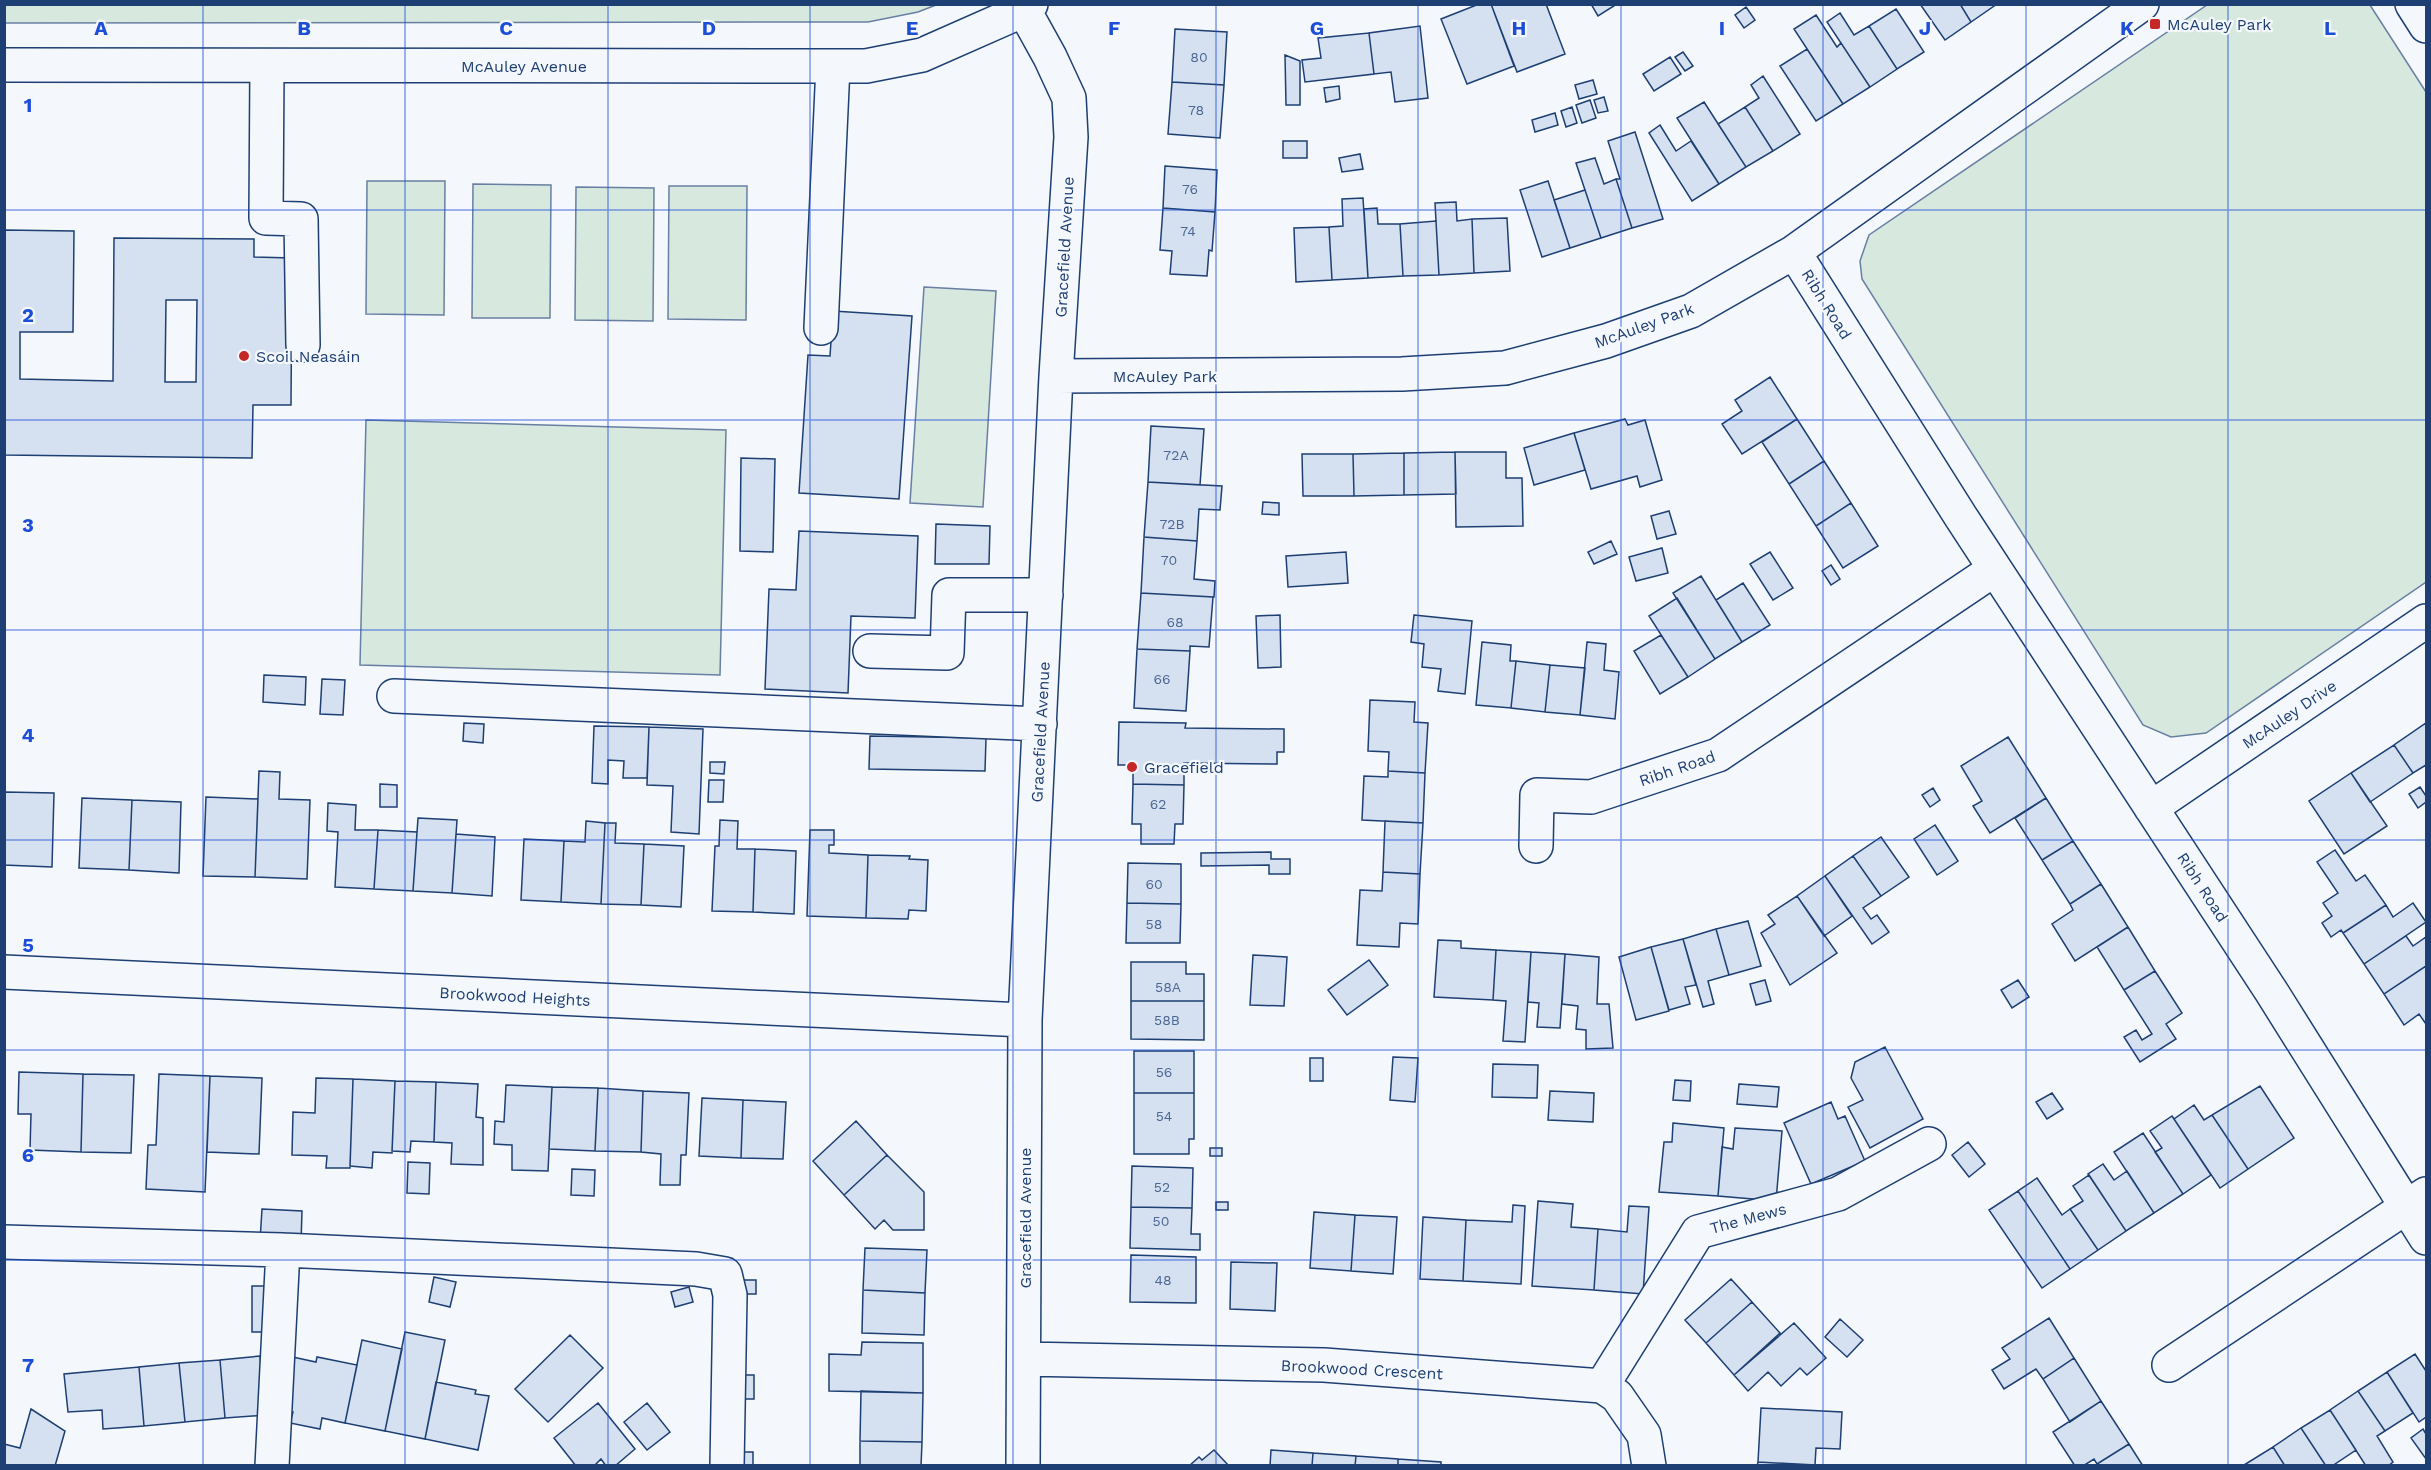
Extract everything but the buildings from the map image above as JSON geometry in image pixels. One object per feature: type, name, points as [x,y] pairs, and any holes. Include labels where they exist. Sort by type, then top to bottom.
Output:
[{"type":"street","name":"McAuley Park","points":[[1056,376],[1401,374],[1505,368],[1606,341],[1691,310],[1794,252],[2142,4]]},
{"type":"street","points":[[2412,4],[2427,26]]},
{"type":"street","name":"McAuley Avenue","points":[[4,65],[866,66],[922,54],[1027,7]]},
{"type":"street","name":"Gracefield Avenue","points":[[1023,1466],[1025,1020],[1056,376],[1071,137],[1068,98],[1027,7]]},
{"type":"street","points":[[267,66],[266,218],[301,219],[303,345]]},
{"type":"street","points":[[822,328],[833,66]]},
{"type":"street","name":"Ribh Road","points":[[1794,252],[1995,569],[2151,808],[2271,991],[2416,1201],[2427,1238]]},
{"type":"street","name":"Ribh Road","points":[[1536,846],[1537,795],[1591,797],[1718,755],[1995,569]]},
{"type":"street","points":[[870,651],[947,653],[949,595],[1046,595]]},
{"type":"street","name":"McAuley Drive","points":[[2151,808],[2427,621]]},
{"type":"street","points":[[394,696],[1040,724]]},
{"type":"street","name":"Brookwood Heights","points":[[4,972],[1025,1020]]},
{"type":"street","name":"The Mews","points":[[1602,1386],[1698,1232],[1838,1194],[1929,1144]]},
{"type":"street","points":[[2169,1365],[2416,1201]]},
{"type":"street","points":[[4,1242],[283,1250],[696,1269],[725,1274],[730,1295],[727,1466]]},
{"type":"street","points":[[272,1466],[283,1250]]},
{"type":"street","name":"Brookwood Crescent","points":[[1025,1359],[1324,1365],[1602,1386]]},
{"type":"street","points":[[1602,1386],[1617,1396],[1644,1435],[1649,1466]]},
{"type":"shaded area","points":[[4,5],[936,5],[918,12],[868,22],[5,23]]},
{"type":"shaded area","points":[[2207,5],[2370,5],[2426,92],[2426,582],[2206,733],[2171,737],[2143,725],[1862,279],[1860,261],[1869,235]]},
{"type":"shaded area","points":[[367,181],[445,181],[444,315],[366,314]]},
{"type":"shaded area","points":[[473,184],[551,185],[550,318],[472,318]]},
{"type":"shaded area","points":[[669,186],[747,186],[746,320],[668,319]]},
{"type":"shaded area","points":[[576,187],[654,188],[653,321],[575,320]]},
{"type":"shaded area","points":[[924,287],[996,291],[983,507],[910,503]]},
{"type":"shaded area","points":[[366,420],[726,430],[720,675],[360,665]]},
{"type":"place","name":"McAuley Park","points":[[2155,24]]},
{"type":"place","name":"Scoil Neasáin","points":[[244,356]]},
{"type":"place","name":"Gracefield","points":[[1132,767]]}]
